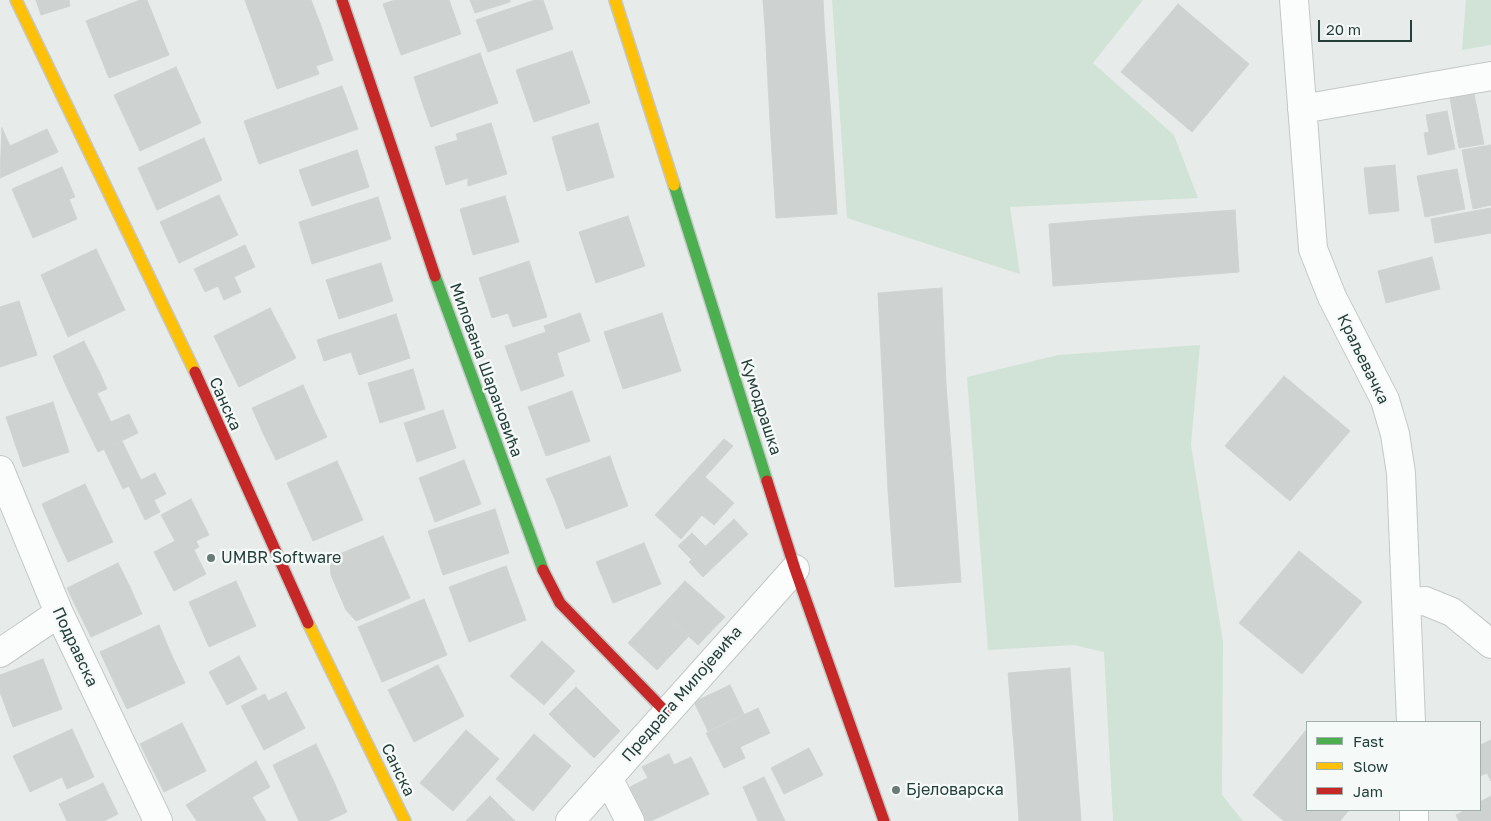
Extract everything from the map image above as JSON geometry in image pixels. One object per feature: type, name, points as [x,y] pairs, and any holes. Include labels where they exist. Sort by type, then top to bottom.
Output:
[{"type":"street","name":"Санска","points":[[16,0],[181,342],[287,580],[406,821]]},
{"type":"street","name":"Милована Шарановића","points":[[342,0],[438,284],[546,578],[560,603],[580,626],[666,712]]},
{"type":"street","name":"Кумодрашка","points":[[615,0],[795,569],[884,821]]},
{"type":"street","name":"Краљевачка","points":[[1294,0],[1313,249],[1332,297],[1386,400],[1395,434],[1401,473],[1408,602],[1411,721]]},
{"type":"street","points":[[1302,109],[1491,76]]},
{"type":"street","name":"Подравска","points":[[0,470],[58,613],[158,821]]},
{"type":"street","name":"Предрага Милојевића","points":[[570,821],[795,569]]},
{"type":"street","points":[[1408,602],[1425,601],[1452,612],[1491,644]]},
{"type":"street","points":[[0,653],[58,613]]},
{"type":"street","points":[[608,778],[630,821]]},
{"type":"green space","points":[[832,0],[1143,0],[1093,63],[1174,135],[1198,198],[1010,207],[1020,274],[847,218]]},
{"type":"green space","points":[[1466,0],[1491,0],[1491,45],[1462,50]]},
{"type":"green space","points":[[1200,345],[1191,445],[1223,642],[1222,795],[1243,821],[1113,821],[1104,652],[1074,645],[988,650],[967,377],[1058,355]]},
{"type":"building","points":[[36,0],[69,0],[70,6],[41,15]]},
{"type":"building","points":[[140,0],[147,0],[169,55],[109,78],[86,21]]},
{"type":"building","points":[[245,0],[311,0],[320,23],[261,44]]},
{"type":"building","points":[[395,0],[449,0],[461,34],[401,55],[383,4]]},
{"type":"building","points":[[470,0],[510,0],[510,2],[475,13]]},
{"type":"building","points":[[535,0],[543,0],[553,29],[488,52],[476,20]]},
{"type":"building","points":[[763,0],[823,0],[824,22],[765,26]]},
{"type":"building","points":[[1178,4],[1249,64],[1192,132],[1121,72]]},
{"type":"building","points":[[824,22],[831,117],[770,121],[765,26]]},
{"type":"building","points":[[320,23],[333,60],[316,66],[319,74],[277,89],[261,44]]},
{"type":"building","points":[[572,51],[590,103],[534,122],[516,70]]},
{"type":"building","points":[[480,53],[489,78],[422,102],[414,77]]},
{"type":"building","points":[[176,67],[201,123],[140,151],[114,95]]},
{"type":"building","points":[[489,78],[498,103],[431,127],[422,102]]},
{"type":"building","points":[[342,86],[358,129],[259,164],[244,121]]},
{"type":"building","points":[[1474,94],[1484,144],[1459,148],[1450,98]]},
{"type":"building","points":[[1447,111],[1455,149],[1428,155],[1424,133],[1429,132],[1426,115]]},
{"type":"building","points":[[831,117],[837,214],[776,218],[770,121]]},
{"type":"building","points":[[491,123],[507,174],[468,186],[468,178],[446,185],[435,147],[458,140],[456,134]]},
{"type":"building","points":[[598,123],[614,177],[567,191],[552,137]]},
{"type":"building","points":[[2,128],[10,146],[47,129],[58,152],[0,178]]},
{"type":"building","points":[[204,138],[222,180],[157,210],[138,168]]},
{"type":"building","points":[[1491,145],[1491,205],[1473,209],[1462,150]]},
{"type":"building","points":[[357,150],[369,187],[312,206],[299,170]]},
{"type":"building","points":[[1395,165],[1399,211],[1369,214],[1364,168]]},
{"type":"building","points":[[62,167],[75,197],[69,199],[77,219],[33,238],[12,189]]},
{"type":"building","points":[[1457,169],[1465,209],[1425,217],[1417,176]]},
{"type":"building","points":[[219,195],[238,235],[179,263],[160,222]]},
{"type":"building","points":[[505,196],[519,242],[473,255],[460,209]]},
{"type":"building","points":[[378,197],[391,239],[312,264],[299,222]]},
{"type":"building","points":[[1491,208],[1491,233],[1435,243],[1431,219]]},
{"type":"building","points":[[1235,210],[1239,272],[1151,279],[1147,216]]},
{"type":"building","points":[[628,216],[645,266],[596,283],[579,232]]},
{"type":"building","points":[[1147,216],[1151,279],[1053,286],[1049,224]]},
{"type":"building","points":[[245,245],[255,267],[234,277],[241,292],[224,300],[218,286],[205,292],[194,269]]},
{"type":"building","points":[[96,249],[125,310],[68,337],[41,275]]},
{"type":"building","points":[[1432,257],[1440,289],[1386,303],[1378,271]]},
{"type":"building","points":[[529,261],[547,317],[513,327],[508,313],[492,318],[479,278]]},
{"type":"building","points":[[381,263],[393,301],[339,319],[326,280]]},
{"type":"building","points":[[942,288],[946,385],[883,391],[878,293]]},
{"type":"building","points":[[19,301],[37,355],[0,367],[0,307]]},
{"type":"building","points":[[270,308],[283,333],[226,361],[214,336]]},
{"type":"building","points":[[580,313],[590,341],[557,353],[564,376],[521,391],[505,346],[546,332],[544,326]]},
{"type":"building","points":[[662,313],[681,371],[623,389],[604,332]]},
{"type":"building","points":[[396,314],[410,358],[359,375],[351,352],[324,361],[317,340]]},
{"type":"building","points":[[283,333],[296,358],[239,387],[226,361]]},
{"type":"building","points":[[84,341],[100,373],[67,388],[53,356]]},
{"type":"building","points":[[413,369],[425,409],[380,423],[368,383]]},
{"type":"building","points":[[100,373],[107,389],[97,393],[111,422],[129,414],[138,433],[98,452],[67,388]]},
{"type":"building","points":[[1284,376],[1350,431],[1290,501],[1225,446]]},
{"type":"building","points":[[303,385],[314,410],[263,433],[252,408]]},
{"type":"building","points":[[946,385],[954,485],[888,490],[883,391]]},
{"type":"building","points":[[572,391],[590,441],[546,456],[528,407]]},
{"type":"building","points":[[53,402],[69,452],[23,467],[6,417]]},
{"type":"building","points":[[314,410],[327,437],[276,460],[263,433]]},
{"type":"building","points":[[443,410],[456,448],[417,462],[404,423]]},
{"type":"building","points":[[724,439],[733,446],[705,477],[734,503],[714,525],[702,515],[681,539],[655,515]]},
{"type":"building","points":[[122,441],[141,480],[123,489],[104,449]]},
{"type":"building","points":[[610,456],[618,479],[556,502],[546,479]]},
{"type":"building","points":[[464,460],[481,504],[435,522],[419,478]]},
{"type":"building","points":[[337,461],[350,490],[300,512],[287,483]]},
{"type":"building","points":[[155,473],[166,494],[154,500],[160,512],[145,520],[129,486]]},
{"type":"building","points":[[618,479],[628,506],[566,529],[556,502]]},
{"type":"building","points":[[85,484],[99,513],[55,534],[42,504]]},
{"type":"building","points":[[954,485],[961,582],[895,587],[888,490]]},
{"type":"building","points":[[350,490],[363,520],[313,541],[300,512]]},
{"type":"building","points":[[191,499],[209,535],[196,541],[199,547],[194,550],[206,574],[174,591],[154,552],[175,541],[161,515]]},
{"type":"building","points":[[495,509],[509,553],[443,575],[428,531]]},
{"type":"building","points":[[99,513],[113,542],[68,562],[55,534]]},
{"type":"building","points":[[734,519],[748,534],[703,577],[689,562]]},
{"type":"building","points":[[692,533],[705,546],[692,560],[678,546]]},
{"type":"building","points":[[383,536],[410,598],[356,621],[346,610],[331,575],[330,558]]},
{"type":"building","points":[[644,543],[661,584],[613,603],[596,562]]},
{"type":"building","points":[[1299,551],[1362,602],[1302,674],[1239,623]]},
{"type":"building","points":[[118,563],[130,587],[78,611],[67,588]]},
{"type":"building","points":[[506,566],[526,620],[469,642],[449,587]]},
{"type":"building","points":[[236,581],[256,626],[209,647],[189,602]]},
{"type":"building","points":[[685,581],[725,617],[698,645],[659,609]]},
{"type":"building","points":[[130,587],[142,614],[91,637],[78,611]]},
{"type":"building","points":[[424,599],[447,655],[382,682],[358,627]]},
{"type":"building","points":[[659,609],[689,636],[657,670],[628,643]]},
{"type":"building","points":[[159,625],[172,656],[114,682],[100,652]]},
{"type":"building","points":[[542,641],[575,671],[544,705],[510,676]]},
{"type":"building","points":[[172,656],[185,683],[127,709],[114,682]]},
{"type":"building","points":[[239,656],[257,689],[227,705],[209,672]]},
{"type":"building","points":[[43,659],[62,709],[13,727],[0,692],[0,675]]},
{"type":"building","points":[[438,665],[464,716],[414,742],[388,690]]},
{"type":"building","points":[[1070,668],[1077,767],[1016,771],[1008,673]]},
{"type":"building","points":[[730,685],[744,714],[708,731],[694,702]]},
{"type":"building","points":[[576,687],[598,709],[571,736],[549,714]]},
{"type":"building","points":[[286,692],[305,728],[264,750],[241,706],[265,694],[268,701]]},
{"type":"building","points":[[758,708],[770,733],[740,747],[745,758],[724,768],[706,733]]},
{"type":"building","points":[[598,709],[620,731],[594,758],[571,736]]},
{"type":"building","points":[[182,723],[206,771],[164,792],[140,744]]},
{"type":"building","points":[[72,729],[94,777],[67,789],[62,777],[30,792],[13,756]]},
{"type":"building","points":[[466,730],[499,759],[453,811],[420,783]]},
{"type":"building","points":[[1306,730],[1306,811],[1348,811],[1340,821],[1284,821],[1253,795]]},
{"type":"building","points":[[534,734],[571,766],[533,811],[496,779]]},
{"type":"building","points":[[1491,740],[1491,781],[1487,773],[1481,776],[1481,745]]},
{"type":"building","points":[[316,744],[334,782],[290,802],[273,765]]},
{"type":"building","points":[[809,748],[823,775],[784,794],[771,768]]},
{"type":"building","points":[[669,754],[674,765],[691,757],[709,794],[651,821],[646,821],[630,787],[648,778],[642,767]]},
{"type":"building","points":[[256,761],[270,787],[210,821],[197,821],[186,805]]},
{"type":"building","points":[[1077,767],[1081,821],[1019,821],[1016,771]]},
{"type":"building","points":[[764,777],[785,821],[758,821],[743,787]]},
{"type":"building","points":[[334,782],[347,812],[328,821],[299,821],[290,802]]},
{"type":"building","points":[[103,783],[118,814],[104,821],[67,821],[59,804]]},
{"type":"building","points":[[490,796],[515,821],[466,821]]},
{"type":"building","points":[[1491,796],[1491,821],[1459,821],[1456,815],[1463,811],[1481,811],[1481,801]]},
{"type":"building","points":[[252,797],[266,821],[210,821]]},
{"type":"traffic: fast","points":[[674,185],[767,481]]},
{"type":"traffic: fast","points":[[435,276],[543,570]]},
{"type":"traffic: slow","points":[[16,0],[195,372]]},
{"type":"traffic: slow","points":[[615,0],[674,185]]},
{"type":"traffic: slow","points":[[308,623],[405,821]]},
{"type":"traffic: jam","points":[[342,0],[435,276]]},
{"type":"traffic: jam","points":[[195,372],[308,623]]},
{"type":"traffic: jam","points":[[767,481],[795,569],[884,821]]},
{"type":"traffic: jam","points":[[543,570],[560,603],[666,712]]},
{"type":"place","name":"UMBR Software","points":[[211,558]]},
{"type":"place","name":"Бјеловарска","points":[[896,790]]}]
